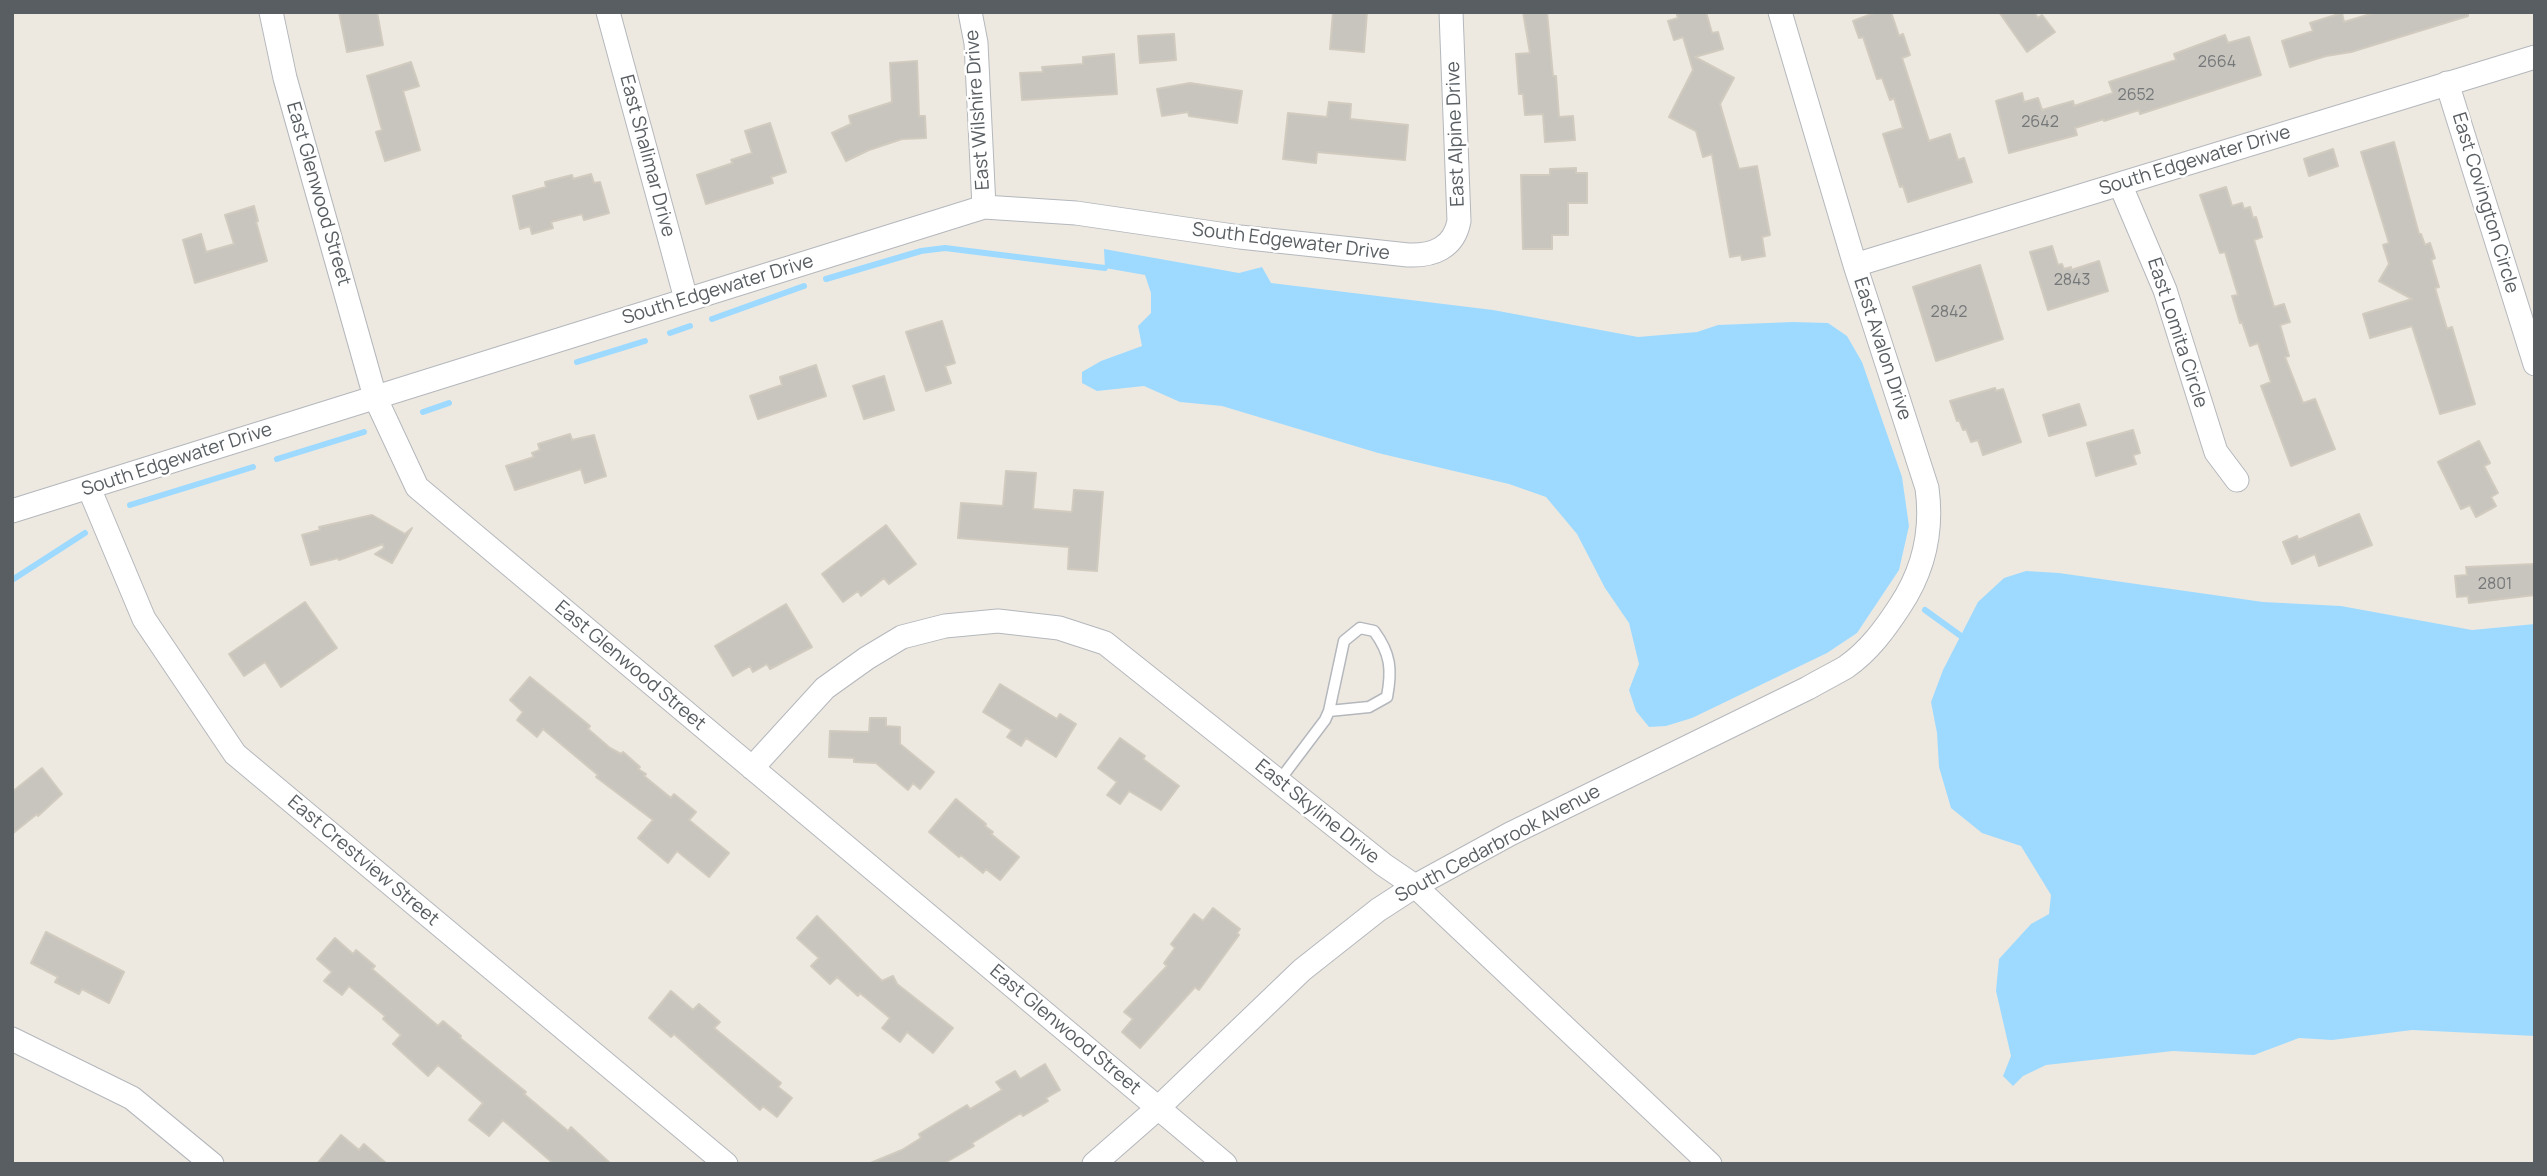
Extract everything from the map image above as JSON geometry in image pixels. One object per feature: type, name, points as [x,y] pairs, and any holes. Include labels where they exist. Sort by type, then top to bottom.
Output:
[{"type":"street","name":"East Glenwood Street","points":[[271,12],[285,78],[375,397],[417,487],[1225,1164]]},
{"type":"street","name":"East Shalimar Drive","points":[[608,12],[686,299]]},
{"type":"street","name":"East Wilshire Drive","points":[[970,12],[976,43],[984,207]]},
{"type":"street","name":"East Alpine Drive","points":[[1441,250],[1454,237],[1458,222],[1451,12]]},
{"type":"street","name":"East Avalon Drive","points":[[1780,12],[1854,265],[1923,472],[1930,505],[1925,556],[1911,591],[1890,624],[1847,666]]},
{"type":"street","name":"South Edgewater Drive","points":[[1854,265],[2535,57]]},
{"type":"street","name":"East Covington Circle","points":[[2447,83],[2535,364]]},
{"type":"street","name":"East Lomita Circle","points":[[2120,184],[2165,290],[2216,452],[2237,480]]},
{"type":"street","name":"South Edgewater Drive","points":[[12,511],[984,207],[1076,213],[1240,237],[1408,256],[1441,250]]},
{"type":"street","name":"East Crestview Street","points":[[89,488],[144,619],[235,754],[726,1164]]},
{"type":"street","name":"East Skyline Drive","points":[[751,768],[825,688],[902,637],[945,626],[998,621],[1059,628],[1105,643],[1384,865],[1415,886],[1710,1164]]},
{"type":"street","name":"South Cedarbrook Avenue","points":[[1094,1164],[1158,1108],[1302,970],[1353,929],[1415,886],[1520,829],[1808,688],[1847,666]]},
{"type":"street","points":[[12,1039],[132,1098],[212,1164]]},
{"type":"lane","points":[[1279,781],[1329,712],[1344,641],[1360,628],[1374,631],[1384,643],[1392,670],[1387,697],[1369,707],[1329,712]]},
{"type":"water","points":[[1104,249],[1239,273],[1262,267],[1271,283],[1493,310],[1638,337],[1697,332],[1718,325],[1828,323],[1847,336],[1862,362],[1902,477],[1909,526],[1899,570],[1857,633],[1827,653],[1692,718],[1666,726],[1649,727],[1636,711],[1629,690],[1639,664],[1629,623],[1605,588],[1577,534],[1546,497],[1509,484],[1378,453],[1222,406],[1180,402],[1144,386],[1097,391],[1082,383],[1082,372],[1101,361],[1142,346],[1138,326],[1151,313],[1151,293],[1145,275],[1105,268]]},
{"type":"water","points":[[2026,571],[2059,573],[2263,602],[2341,606],[2472,630],[2535,624],[2535,1036],[2412,1030],[2332,1040],[2299,1038],[2254,1055],[2173,1051],[2046,1065],[2023,1076],[2013,1086],[2003,1076],[2011,1056],[1996,991],[1999,959],[2031,924],[2049,914],[2051,895],[2021,846],[1982,833],[1951,808],[1939,767],[1937,733],[1931,702],[1943,670],[1978,602],[2004,578]]},
{"type":"building","points":[[339,12],[377,12],[383,45],[347,52]]},
{"type":"building","points":[[1333,12],[1367,12],[1364,52],[1330,49]]},
{"type":"building","points":[[1523,12],[1547,12],[1559,117],[1573,116],[1575,140],[1545,142],[1543,114],[1525,115],[1523,94],[1519,94],[1516,54],[1530,53]]},
{"type":"building","points":[[1676,12],[1706,12],[1712,33],[1718,32],[1723,49],[1695,57],[1734,78],[1720,104],[1739,169],[1757,166],[1770,235],[1762,237],[1765,256],[1742,260],[1741,255],[1730,257],[1712,154],[1703,157],[1696,131],[1669,117],[1693,70],[1683,37],[1674,40],[1668,21],[1678,18]]},
{"type":"building","points":[[1877,12],[1891,12],[1899,36],[1903,34],[1910,55],[1902,58],[1929,141],[1950,134],[1958,160],[1964,158],[1972,182],[1908,202],[1903,186],[1900,187],[1883,134],[1903,128],[1894,98],[1890,100],[1882,78],[1877,79],[1863,37],[1859,38],[1853,21]]},
{"type":"building","points":[[1999,12],[2034,12],[2038,18],[2042,15],[2055,32],[2027,52]]},
{"type":"building","points":[[2377,12],[2468,12],[2468,16],[2351,52],[2290,67],[2282,41],[2313,31],[2310,23],[2342,13],[2344,22]]},
{"type":"building","points":[[1174,34],[1176,60],[1140,63],[1138,36]]},
{"type":"building","points":[[2225,35],[2228,43],[2249,37],[2261,75],[2140,114],[2139,110],[2104,119],[2075,128],[2077,135],[2009,153],[1996,101],[2022,93],[2024,102],[2038,98],[2042,110],[2073,101],[2074,106],[2113,93],[2109,82],[2176,60],[2174,54]]},
{"type":"building","points":[[1114,54],[1117,94],[1022,100],[1020,73],[1043,72],[1042,67],[1083,64],[1083,57]]},
{"type":"building","points":[[917,61],[919,116],[925,116],[926,138],[902,139],[846,161],[832,133],[851,124],[849,116],[892,102],[890,63]]},
{"type":"building","points":[[411,62],[419,86],[403,91],[420,150],[385,161],[376,132],[382,130],[367,76]]},
{"type":"building","points":[[1190,83],[1242,91],[1237,123],[1189,116],[1188,112],[1162,116],[1157,89]]},
{"type":"building","points":[[1329,102],[1351,104],[1350,119],[1408,125],[1405,160],[1317,152],[1316,163],[1283,159],[1288,113],[1327,117]]},
{"type":"building","points":[[770,123],[786,172],[771,177],[773,183],[706,204],[697,175],[733,163],[731,160],[752,153],[745,131]]},
{"type":"building","points":[[2394,142],[2419,234],[2425,245],[2430,243],[2435,258],[2431,260],[2439,287],[2435,288],[2447,329],[2452,327],[2475,404],[2440,414],[2412,326],[2370,338],[2363,314],[2412,299],[2379,281],[2389,264],[2383,245],[2389,243],[2361,152]]},
{"type":"building","points":[[2333,149],[2338,166],[2309,176],[2304,159]]},
{"type":"building","points":[[1576,168],[1576,173],[1587,173],[1587,203],[1568,203],[1568,235],[1552,235],[1552,249],[1523,249],[1521,175],[1550,175],[1550,169]]},
{"type":"building","points":[[591,174],[594,183],[600,182],[609,213],[584,220],[582,214],[551,222],[553,228],[532,234],[530,226],[520,229],[513,196],[546,187],[545,182],[572,175],[573,179]]},
{"type":"building","points":[[2226,187],[2232,206],[2242,203],[2244,209],[2250,207],[2253,218],[2256,217],[2262,237],[2254,240],[2274,307],[2284,304],[2290,322],[2280,325],[2289,356],[2285,357],[2303,403],[2315,399],[2335,449],[2291,466],[2261,386],[2271,382],[2258,343],[2250,346],[2242,322],[2240,323],[2232,296],[2238,295],[2225,252],[2220,253],[2200,195]]},
{"type":"building","points":[[254,206],[267,261],[195,283],[183,240],[201,234],[206,252],[234,244],[225,215]]},
{"type":"building","points":[[2052,246],[2058,265],[2062,264],[2064,269],[2071,267],[2071,270],[2099,261],[2108,291],[2048,310],[2030,252]]},
{"type":"building","points":[[1980,265],[2003,339],[1936,361],[1913,287]]},
{"type":"building","points":[[942,321],[955,363],[945,366],[951,383],[926,391],[906,332]]},
{"type":"building","points":[[816,365],[826,396],[758,419],[750,396],[782,385],[780,377]]},
{"type":"building","points":[[884,376],[894,410],[864,419],[853,386]]},
{"type":"building","points":[[1995,388],[1996,391],[2003,389],[2021,442],[1983,455],[1978,440],[1971,442],[1966,429],[1963,430],[1959,420],[1957,421],[1950,401]]},
{"type":"building","points":[[2079,404],[2086,425],[2049,436],[2043,415]]},
{"type":"building","points":[[2133,430],[2140,453],[2133,455],[2136,464],[2096,476],[2087,443]]},
{"type":"building","points":[[570,434],[572,440],[594,435],[606,476],[585,483],[581,469],[515,490],[506,466],[534,457],[532,453],[540,450],[538,444]]},
{"type":"building","points":[[2479,441],[2490,463],[2484,466],[2498,493],[2491,497],[2496,506],[2476,517],[2470,505],[2461,509],[2438,462]]},
{"type":"building","points":[[1006,471],[1036,473],[1033,509],[1072,512],[1074,490],[1103,492],[1097,571],[1068,569],[1069,547],[958,538],[961,503],[1003,506]]},
{"type":"building","points":[[2359,514],[2372,545],[2319,566],[2315,554],[2292,564],[2283,542],[2297,536],[2298,540]]},
{"type":"building","points":[[372,515],[405,534],[412,528],[392,563],[375,554],[384,548],[383,544],[339,560],[338,558],[311,565],[302,535],[320,530],[319,527]]},
{"type":"building","points":[[886,525],[916,564],[889,584],[884,578],[861,596],[858,591],[843,602],[822,574]]},
{"type":"building","points":[[2535,564],[2535,595],[2469,603],[2468,596],[2457,597],[2455,576],[2467,575],[2466,567]]},
{"type":"building","points":[[305,602],[337,648],[281,687],[265,662],[244,676],[229,654]]},
{"type":"building","points":[[786,604],[812,647],[770,669],[767,664],[753,672],[750,666],[733,676],[715,646]]},
{"type":"building","points":[[530,677],[590,726],[588,729],[610,748],[621,754],[623,752],[640,767],[638,769],[646,774],[644,776],[671,798],[674,794],[696,812],[689,820],[729,853],[709,877],[677,851],[668,863],[638,838],[653,820],[596,777],[598,775],[543,729],[537,737],[517,720],[523,712],[510,700]]},
{"type":"building","points":[[1000,684],[1057,719],[1060,714],[1076,724],[1056,757],[1026,738],[1021,746],[1007,737],[1012,730],[983,712]]},
{"type":"building","points":[[870,718],[886,718],[886,726],[900,727],[900,744],[934,772],[920,789],[913,783],[908,790],[876,763],[854,762],[854,758],[829,757],[830,731],[869,732]]},
{"type":"building","points":[[1120,738],[1179,786],[1161,810],[1129,791],[1120,804],[1107,795],[1117,782],[1098,768]]},
{"type":"building","points":[[42,768],[62,794],[38,816],[37,814],[12,834],[12,792]]},
{"type":"building","points":[[956,799],[1019,857],[1000,880],[986,869],[983,873],[961,855],[959,857],[929,832]]},
{"type":"building","points":[[1213,908],[1240,929],[1237,933],[1239,935],[1199,990],[1195,987],[1140,1048],[1122,1032],[1133,1019],[1124,1012],[1167,966],[1164,963],[1175,948],[1171,944],[1194,914],[1203,921]]},
{"type":"building","points":[[817,916],[882,981],[893,976],[897,984],[953,1028],[933,1053],[907,1032],[900,1042],[882,1028],[890,1018],[860,993],[858,996],[837,977],[830,984],[811,966],[819,958],[797,938]]},
{"type":"building","points":[[46,932],[124,972],[109,1003],[82,989],[79,994],[55,982],[58,977],[31,963]]},
{"type":"building","points":[[335,938],[353,954],[356,950],[375,966],[372,969],[438,1026],[443,1021],[526,1092],[524,1094],[568,1131],[571,1127],[611,1164],[554,1164],[503,1120],[489,1136],[469,1120],[483,1103],[438,1065],[428,1076],[393,1044],[401,1035],[383,1019],[385,1016],[349,986],[342,995],[324,981],[332,972],[317,959]]},
{"type":"building","points":[[671,991],[693,1010],[699,1004],[720,1022],[714,1028],[781,1083],[778,1087],[792,1098],[777,1117],[763,1106],[760,1110],[674,1034],[671,1037],[649,1018]]},
{"type":"building","points":[[1045,1064],[1060,1090],[1046,1098],[1048,1101],[1023,1116],[1021,1113],[943,1164],[868,1164],[902,1150],[921,1138],[919,1134],[967,1105],[970,1109],[1002,1090],[996,1082],[1015,1071],[1020,1079]]},
{"type":"building","points":[[341,1135],[359,1150],[364,1144],[387,1164],[317,1164]]},
{"type":"waterway","points":[[826,279],[921,251],[945,248],[1105,268]]},
{"type":"waterway","points":[[712,319],[804,286]]},
{"type":"waterway","points":[[670,333],[690,326]]},
{"type":"waterway","points":[[577,362],[645,341]]},
{"type":"waterway","points":[[423,412],[449,403]]},
{"type":"waterway","points":[[277,459],[364,432]]},
{"type":"waterway","points":[[130,505],[253,467]]},
{"type":"waterway","points":[[12,580],[85,533]]},
{"type":"waterway","points":[[1925,610],[1961,636]]}]
